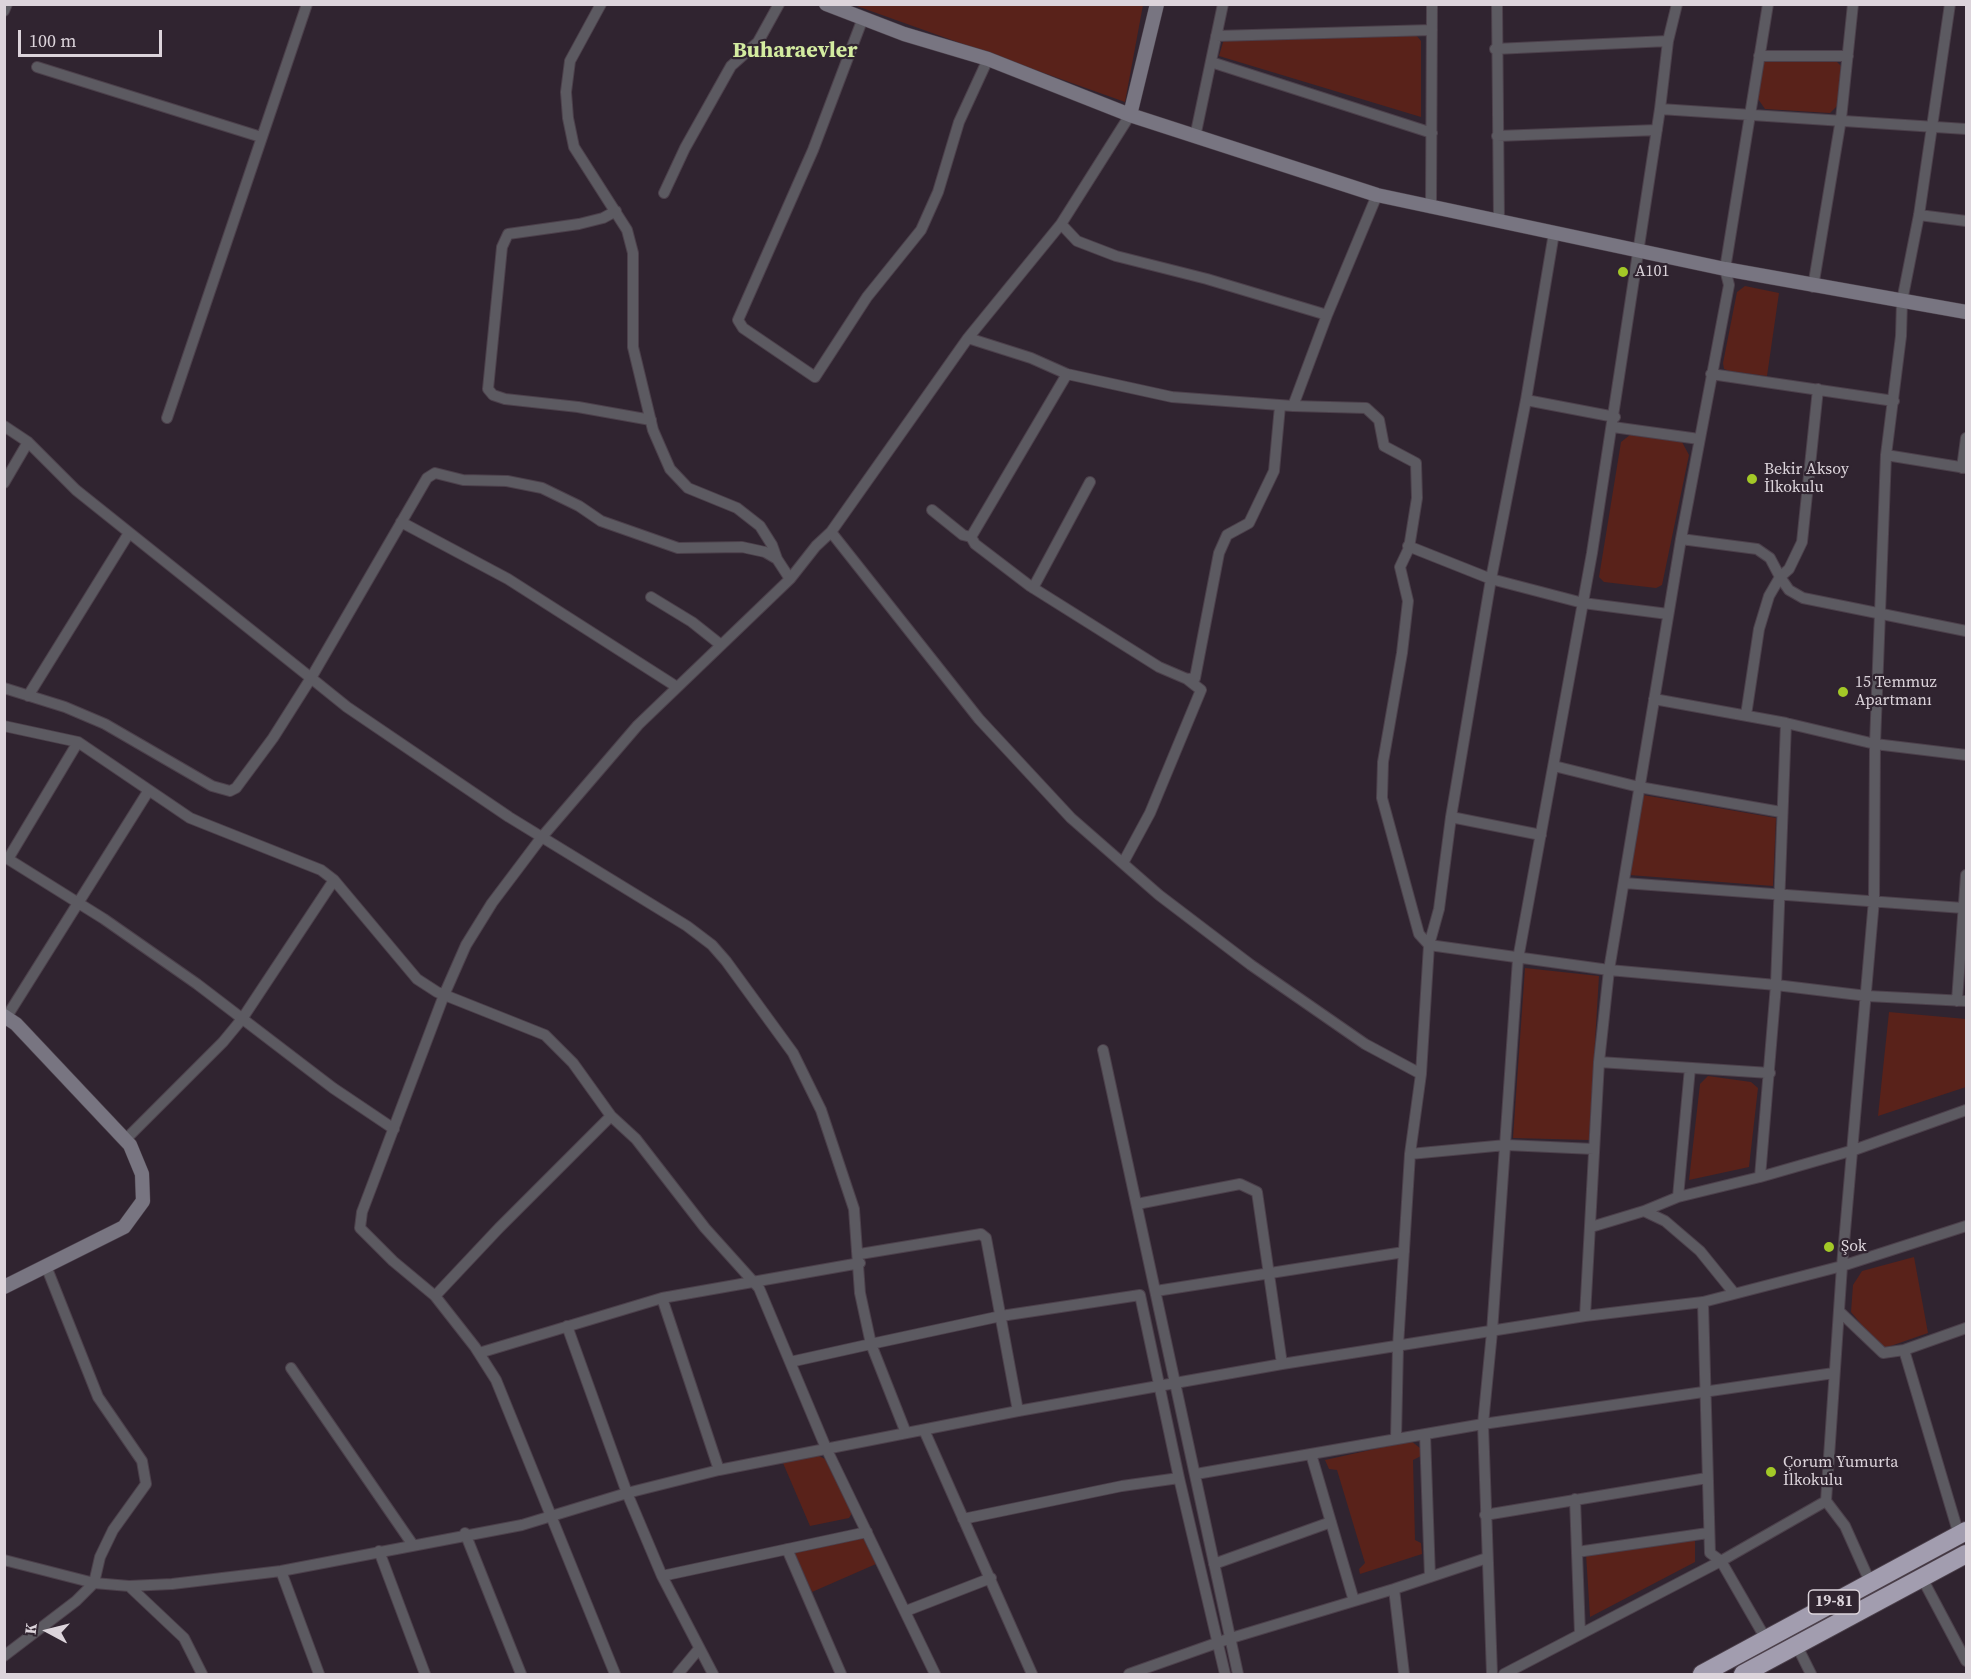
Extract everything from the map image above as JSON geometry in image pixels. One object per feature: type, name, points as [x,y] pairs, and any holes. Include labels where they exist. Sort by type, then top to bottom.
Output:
[{"type":"highway","name":"19-81","points":[[1702,1674],[1767,1641],[1870,1582],[1963,1533]]},
{"type":"highway","name":"19-81","points":[[1743,1674],[1966,1554]]},
{"type":"street","points":[[4,11],[7,4]]},
{"type":"street","points":[[167,418],[307,4]]},
{"type":"street","points":[[601,4],[570,61],[566,92],[574,147],[587,171],[627,230],[633,252],[633,347],[651,420],[670,469],[688,488],[737,508],[760,526],[790,579]]},
{"type":"street","points":[[664,193],[685,148],[731,66],[758,42],[779,4]]},
{"type":"street","points":[[825,4],[904,34],[988,59],[1130,115],[1377,195],[1813,287],[1966,312]]},
{"type":"street","points":[[615,1674],[549,1516],[496,1380],[479,1353],[435,1296],[393,1261],[360,1228],[362,1212],[444,994],[466,945],[492,903],[541,838],[638,725],[790,579],[816,546],[831,532],[968,338],[1061,224],[1130,115],[1157,4]]},
{"type":"street","points":[[1195,137],[1223,4]]},
{"type":"street","points":[[1431,208],[1432,4]]},
{"type":"street","points":[[1497,4],[1495,49],[1499,222]]},
{"type":"street","points":[[1492,1674],[1483,1424],[1492,1332],[1518,959],[1614,422],[1668,41],[1677,4]]},
{"type":"street","points":[[1585,1316],[1599,1062],[1609,970],[1681,539],[1729,285],[1725,269],[1768,4]]},
{"type":"street","points":[[1813,287],[1840,119],[1853,4]]},
{"type":"street","points":[[1870,1582],[1845,1526],[1826,1502],[1842,1266],[1854,1150],[1874,900],[1875,744],[1886,455],[1894,401],[1902,301],[1919,215],[1950,4]]},
{"type":"street","points":[[863,18],[813,150],[738,320],[743,328],[814,377],[867,297],[921,230],[938,192],[959,122],[988,59]]},
{"type":"street","points":[[1216,36],[1432,30]]},
{"type":"street","points":[[1495,49],[1668,41]]},
{"type":"street","points":[[1759,56],[1848,56]]},
{"type":"street","points":[[1211,62],[1432,133]]},
{"type":"street","points":[[38,67],[261,137]]},
{"type":"street","points":[[1660,109],[1750,113],[1966,129]]},
{"type":"street","points":[[1497,136],[1657,130]]},
{"type":"street","points":[[1293,406],[1327,315],[1377,195]]},
{"type":"street","points":[[616,211],[603,218],[579,224],[508,234],[502,247],[488,389],[493,395],[505,399],[651,420]]},
{"type":"street","points":[[1919,215],[1966,220]]},
{"type":"street","points":[[1061,224],[1077,241],[1116,256],[1207,279],[1327,315]]},
{"type":"street","points":[[1396,1439],[1398,1346],[1410,1154],[1421,1074],[1429,945],[1439,909],[1451,817],[1491,579],[1526,400],[1554,233]]},
{"type":"street","points":[[968,338],[1031,358],[1066,374],[1172,397],[1280,406],[1366,408],[1379,420],[1384,446],[1416,463],[1417,498],[1408,546],[1400,567],[1408,601],[1402,653],[1383,762],[1382,798],[1419,934],[1429,945],[1609,970],[1776,985],[1867,996],[1962,1001],[1963,908],[1966,875]]},
{"type":"street","points":[[971,537],[1066,374]]},
{"type":"street","points":[[1711,374],[1894,401]]},
{"type":"street","points":[[1746,715],[1759,629],[1769,596],[1780,577],[1795,560],[1802,542],[1818,390]]},
{"type":"street","points":[[1526,400],[1614,422],[1699,439]]},
{"type":"street","points":[[1187,679],[1195,678],[1219,554],[1227,535],[1249,523],[1274,471],[1280,406]]},
{"type":"street","points":[[4,426],[28,442],[76,490],[346,707],[541,838],[687,926],[712,945],[743,983],[793,1053],[821,1110],[854,1209],[860,1258],[860,1293],[870,1344],[906,1433]]},
{"type":"street","points":[[1886,455],[1964,468],[1966,438]]},
{"type":"street","points":[[4,483],[28,442]]},
{"type":"street","points":[[4,688],[65,707],[105,724],[212,786],[230,791],[236,788],[273,738],[311,678],[427,478],[435,473],[463,480],[507,482],[542,488],[579,506],[601,521],[678,548],[742,547],[765,552],[777,559]]},
{"type":"street","points":[[1033,588],[1090,482]]},
{"type":"street","points":[[932,510],[963,535],[971,537],[975,544],[1033,588],[1159,667],[1187,679],[1201,690],[1150,813],[1123,863]]},
{"type":"street","points":[[401,522],[508,579],[677,687]]},
{"type":"street","points":[[831,532],[979,718],[1071,818],[1159,895],[1315,1011],[1365,1044],[1421,1074]]},
{"type":"street","points":[[28,696],[129,533]]},
{"type":"street","points":[[1681,539],[1757,549],[1770,558],[1789,590],[1803,598],[1966,631]]},
{"type":"street","points":[[1408,546],[1491,579],[1582,603],[1668,614]]},
{"type":"street","points":[[651,597],[692,622],[721,645]]},
{"type":"street","points":[[1654,699],[1786,723],[1875,744],[1966,755]]},
{"type":"street","points":[[1760,1177],[1776,985],[1786,723]]},
{"type":"street","points":[[4,726],[78,742],[190,818],[305,862],[334,880],[402,964],[417,979],[444,994],[545,1035],[573,1063],[611,1116],[636,1138],[705,1228],[754,1281],[826,1448],[935,1674]]},
{"type":"street","points":[[78,742],[6,859],[114,926],[333,1088],[394,1129]]},
{"type":"street","points":[[1554,766],[1639,787],[1781,812]]},
{"type":"street","points":[[4,1287],[124,1227],[143,1201],[142,1174],[130,1145],[16,1024],[5,1018],[79,905],[149,790]]},
{"type":"street","points":[[1451,817],[1541,835]]},
{"type":"street","points":[[125,1140],[223,1042],[242,1019],[334,880]]},
{"type":"street","points":[[1624,883],[1963,908]]},
{"type":"street","points":[[1103,1050],[1214,1564],[1225,1674]]},
{"type":"street","points":[[1599,1062],[1770,1073]]},
{"type":"street","points":[[1678,1197],[1690,1068]]},
{"type":"street","points":[[1591,1227],[1644,1211],[1678,1197],[1760,1177],[1854,1150],[1966,1110]]},
{"type":"street","points":[[435,1296],[498,1228],[611,1116]]},
{"type":"street","points":[[1410,1154],[1506,1145],[1594,1149]]},
{"type":"street","points":[[1137,1204],[1240,1184],[1257,1192],[1282,1364]]},
{"type":"street","points":[[1644,1211],[1665,1221],[1700,1251],[1734,1293]]},
{"type":"street","points":[[4,1560],[94,1583],[129,1586],[172,1584],[281,1571],[465,1533],[522,1525],[627,1493],[719,1470],[1018,1411],[1282,1364],[1585,1316],[1703,1302],[1842,1266],[1966,1226]]},
{"type":"street","points":[[479,1353],[662,1298],[981,1234],[986,1238],[1018,1411]]},
{"type":"street","points":[[1156,1291],[1404,1252]]},
{"type":"street","points":[[4,1656],[76,1601],[94,1583],[100,1557],[113,1530],[146,1484],[146,1472],[142,1461],[98,1397],[46,1266]]},
{"type":"street","points":[[790,1362],[1001,1316],[1140,1295],[1179,1478],[1223,1641],[1238,1674]]},
{"type":"street","points":[[662,1298],[719,1470]]},
{"type":"street","points":[[1703,1302],[1710,1553],[1721,1561],[1767,1641]]},
{"type":"street","points":[[1840,1312],[1883,1353],[1904,1350],[1966,1328]]},
{"type":"street","points":[[567,1326],[627,1493],[662,1576],[698,1650],[713,1674]]},
{"type":"street","points":[[1904,1350],[1963,1533]]},
{"type":"street","points":[[291,1368],[413,1545]]},
{"type":"street","points":[[1196,1474],[1483,1424],[1834,1373]]},
{"type":"street","points":[[924,1430],[1032,1674]]},
{"type":"street","points":[[1425,1434],[1430,1577]]},
{"type":"street","points":[[1311,1454],[1354,1601]]},
{"type":"street","points":[[963,1519],[1122,1486],[1179,1478]]},
{"type":"street","points":[[1485,1515],[1707,1478]]},
{"type":"street","points":[[1575,1499],[1580,1634]]},
{"type":"street","points":[[1504,1674],[1721,1561],[1826,1502]]},
{"type":"street","points":[[1214,1564],[1331,1522]]},
{"type":"street","points":[[662,1576],[867,1532]]},
{"type":"street","points":[[465,1533],[521,1674]]},
{"type":"street","points":[[1577,1552],[1708,1533]]},
{"type":"street","points":[[787,1549],[841,1674]]},
{"type":"street","points":[[379,1551],[425,1674]]},
{"type":"street","points":[[1129,1674],[1223,1641],[1487,1558]]},
{"type":"street","points":[[281,1571],[319,1674]]},
{"type":"street","points":[[906,1611],[991,1578]]},
{"type":"street","points":[[1922,1578],[1966,1660]]},
{"type":"street","points":[[129,1586],[184,1638],[202,1674]]},
{"type":"street","points":[[1394,1589],[1404,1674]]},
{"type":"street","points":[[1797,1646],[1810,1674]]},
{"type":"street","points":[[678,1674],[698,1650]]},
{"type":"shaded area","points":[[854,5],[1143,5],[1125,102]]},
{"type":"shaded area","points":[[1416,35],[1421,41],[1421,117],[1219,56],[1224,39]]},
{"type":"shaded area","points":[[1769,60],[1837,62],[1841,66],[1838,105],[1830,113],[1765,109],[1758,99],[1764,62]]},
{"type":"shaded area","points":[[1745,286],[1779,293],[1767,376],[1724,369],[1723,363],[1737,292]]},
{"type":"shaded area","points":[[1630,435],[1682,442],[1689,455],[1662,585],[1656,588],[1604,582],[1599,577],[1621,442]]},
{"type":"shaded area","points":[[1643,795],[1776,818],[1773,886],[1629,875]]},
{"type":"shaded area","points":[[1525,968],[1599,976],[1589,1140],[1513,1138]]},
{"type":"shaded area","points":[[1889,1012],[1966,1019],[1966,1087],[1878,1116]]},
{"type":"shaded area","points":[[1708,1076],[1751,1082],[1758,1088],[1749,1167],[1689,1180],[1700,1084]]},
{"type":"shaded area","points":[[1914,1257],[1928,1333],[1882,1349],[1851,1312],[1853,1285],[1862,1271]]},
{"type":"shaded area","points":[[1411,1441],[1420,1448],[1421,1456],[1413,1460],[1415,1540],[1421,1543],[1422,1554],[1360,1574],[1359,1569],[1365,1563],[1337,1470],[1329,1469],[1325,1460]]},
{"type":"shaded area","points":[[817,1455],[825,1459],[852,1513],[849,1518],[810,1526],[783,1463]]},
{"type":"shaded area","points":[[1695,1537],[1695,1562],[1590,1617],[1586,1554]]},
{"type":"shaded area","points":[[863,1538],[876,1564],[812,1592],[795,1554],[800,1548]]},
{"type":"place","name":"A101","points":[[1623,272]]},
{"type":"place","name":"Bekir Aksoy İlkokulu","points":[[1752,479]]},
{"type":"place","name":"15 Temmuz Apartmanı","points":[[1843,692]]},
{"type":"place","name":"Şok","points":[[1829,1247]]},
{"type":"place","name":"Çorum Yumurta İlkokulu","points":[[1771,1472]]},
{"type":"district","name":"Buharaevler","points":[[795,51]]}]
